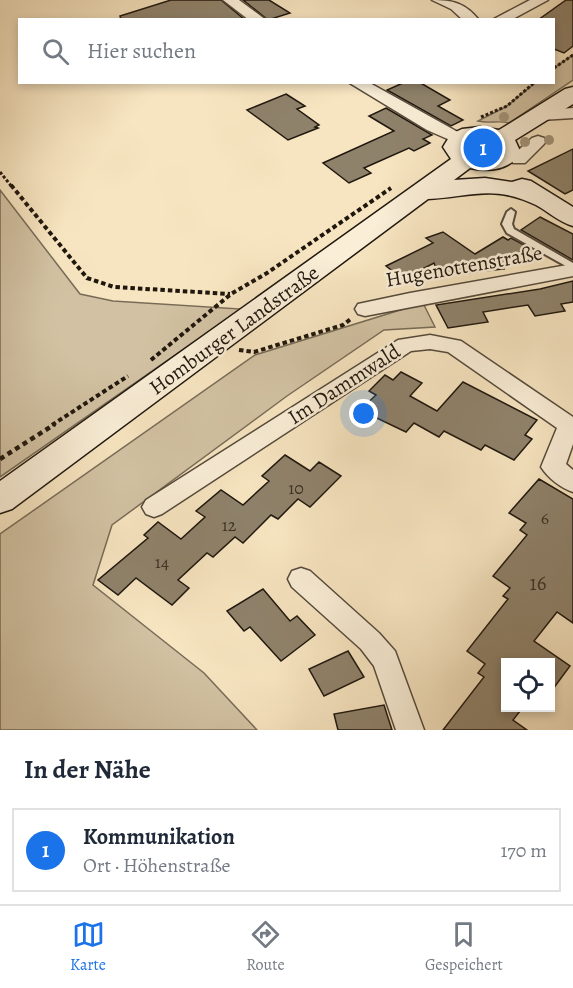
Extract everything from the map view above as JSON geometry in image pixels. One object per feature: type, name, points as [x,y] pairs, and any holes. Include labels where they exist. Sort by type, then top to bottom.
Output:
[{"type":"street","points":[[228,0],[257,18]]},
{"type":"street","points":[[439,0],[456,6],[470,18]]},
{"type":"street","points":[[503,18],[541,0]]},
{"type":"street","points":[[365,84],[380,87],[463,149],[477,133],[492,135],[505,154],[508,175],[538,198],[573,218]]},
{"type":"street","points":[[505,154],[541,115],[573,94]]},
{"type":"street","points":[[541,115],[573,113]]},
{"type":"street","points":[[505,154],[538,141]]},
{"type":"street","name":"Homburger Landstraße","points":[[0,499],[418,195],[463,149]]},
{"type":"street","points":[[418,195],[458,186],[485,184],[512,188],[538,198]]},
{"type":"street","name":"Hugenottenstraße","points":[[365,309],[410,298],[573,269]]},
{"type":"street","name":"Im Dammwald","points":[[154,507],[405,345],[433,340],[454,346],[569,425],[553,467],[573,483]]},
{"type":"street","points":[[301,579],[370,641],[386,660],[410,730]]},
{"type":"lane","points":[[511,212],[507,224],[510,231],[573,269]]},
{"type":"path","points":[[555,67],[573,55]]},
{"type":"path","points":[[480,118],[507,106],[534,84]]},
{"type":"path","points":[[0,172],[87,278],[114,287],[231,294]]},
{"type":"path","points":[[143,366],[231,294],[267,273],[357,210]]},
{"type":"path","points":[[238,350],[254,352],[343,325],[365,309]]},
{"type":"path","points":[[0,459],[133,373]]},
{"type":"shaded area","points":[[573,55],[573,80],[509,123],[478,121],[507,106],[534,84],[555,84],[555,67]]},
{"type":"shaded area","points":[[0,190],[80,294],[113,301],[241,309],[0,477]]},
{"type":"shaded area","points":[[423,303],[435,327],[384,330],[287,396],[112,525],[93,585],[204,673],[257,730],[0,730],[0,534],[255,355]]},
{"type":"building","points":[[171,0],[221,0],[243,18],[120,18],[120,16]]},
{"type":"building","points":[[243,0],[269,0],[290,13],[266,18]]},
{"type":"building","points":[[566,0],[573,0],[573,46],[564,53],[555,49],[555,18],[541,18]]},
{"type":"building","points":[[400,84],[422,84],[450,100],[438,106],[463,120],[451,126],[387,90]]},
{"type":"building","points":[[286,94],[305,106],[297,109],[319,125],[315,127],[318,128],[288,140],[247,110]]},
{"type":"building","points":[[386,108],[432,135],[423,139],[430,143],[414,151],[409,148],[364,168],[371,173],[349,183],[323,163],[394,131],[369,116]]},
{"type":"building","points":[[573,149],[573,190],[565,194],[528,171]]},
{"type":"building","points":[[540,217],[573,234],[573,260],[521,230]]},
{"type":"building","points":[[443,232],[475,254],[503,237],[508,240],[511,238],[528,247],[501,264],[504,269],[439,276],[434,263],[403,279],[386,266],[433,243],[426,238]]},
{"type":"building","points":[[573,281],[573,302],[561,304],[565,311],[535,316],[528,305],[483,312],[488,322],[448,328],[436,305],[540,289]]},
{"type":"building","points":[[401,372],[422,383],[410,396],[437,411],[463,382],[537,420],[525,435],[532,439],[514,460],[485,445],[481,450],[444,431],[439,437],[414,423],[406,432],[360,410],[376,395],[369,391],[385,375],[393,380]]},
{"type":"building","points":[[285,455],[310,471],[319,462],[341,476],[310,507],[298,499],[278,519],[271,515],[243,543],[235,537],[213,557],[207,553],[178,580],[189,588],[172,605],[136,578],[118,595],[98,580],[148,538],[144,535],[158,522],[181,539],[205,517],[196,511],[221,490],[243,505],[269,481],[262,476]]},
{"type":"building","points":[[539,479],[573,499],[573,623],[557,612],[534,641],[570,666],[555,686],[555,658],[501,658],[501,712],[519,712],[513,720],[527,730],[443,730],[484,677],[478,673],[485,664],[467,651],[508,599],[503,596],[510,588],[493,576],[527,535],[520,530],[526,523],[509,513]]},
{"type":"building","points":[[263,589],[290,621],[297,616],[315,635],[281,661],[250,627],[244,631],[227,611]]},
{"type":"building","points":[[348,651],[364,677],[324,696],[309,669]]},
{"type":"building","points":[[384,705],[392,730],[338,730],[334,714]]},
{"type":"place","name":"Kommunikation","points":[[483,148]]}]
